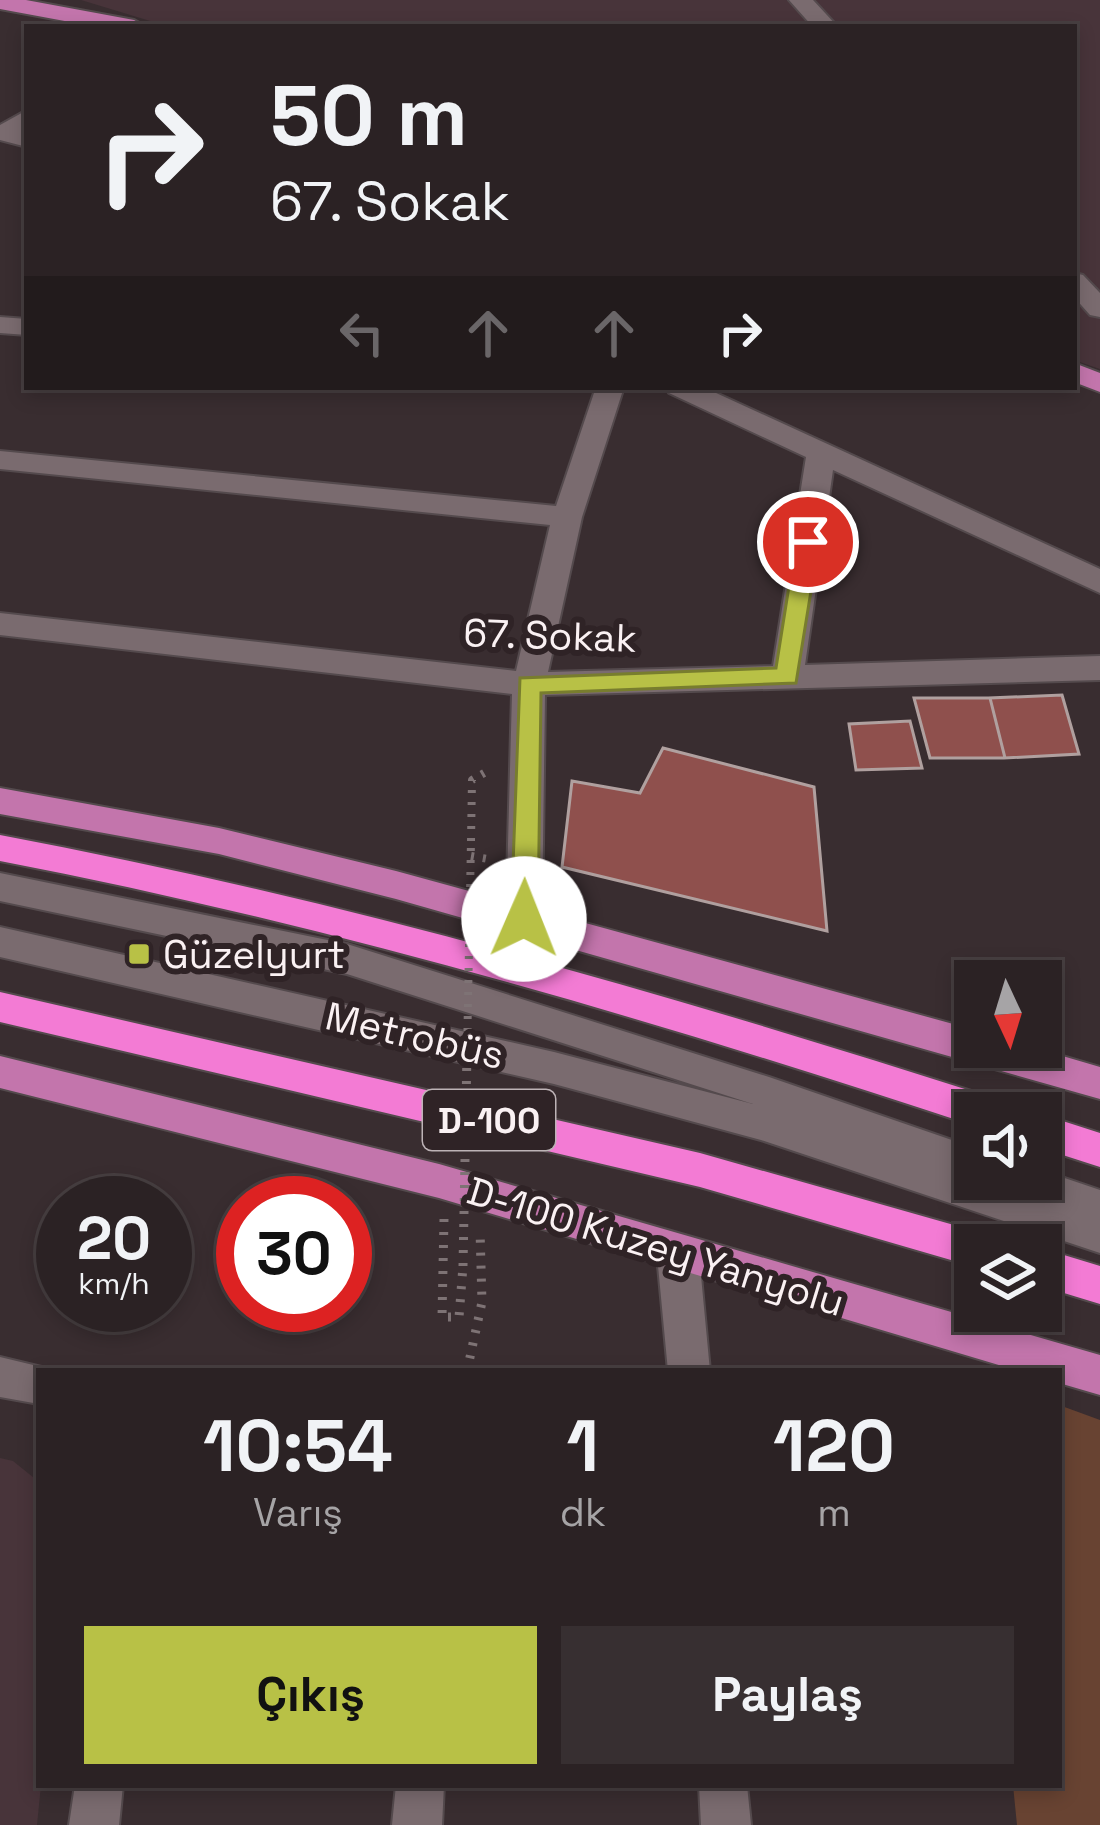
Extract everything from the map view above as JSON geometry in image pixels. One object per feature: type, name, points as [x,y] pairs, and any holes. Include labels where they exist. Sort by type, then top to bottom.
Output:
[{"type":"highway","points":[[0,848],[415,939],[812,1055],[954,1102]]},
{"type":"highway","name":"D-100","points":[[0,1007],[700,1170],[954,1243]]},
{"type":"highway","points":[[1062,1132],[1100,1138]]},
{"type":"highway","points":[[1062,1136],[1100,1150]]},
{"type":"highway","points":[[1062,1274],[1100,1285]]},
{"type":"main road","points":[[71,0],[131,24]]},
{"type":"main road","points":[[0,2],[121,24]]},
{"type":"main road","points":[[0,801],[219,841],[524,919],[954,1041]]},
{"type":"main road","points":[[1048,1068],[1100,1083]]},
{"type":"main road","name":"D-100 Kuzey Yanyolu","points":[[0,1072],[439,1181],[1100,1376]]},
{"type":"street","points":[[800,0],[823,24]]},
{"type":"street","points":[[1077,284],[1100,309]]},
{"type":"street","points":[[524,919],[529,684],[566,517],[607,390]]},
{"type":"street","points":[[685,390],[1100,582]]},
{"type":"street","points":[[787,677],[821,453]]},
{"type":"street","points":[[0,460],[566,517]]},
{"type":"street","name":"67. Sokak","points":[[0,624],[529,684],[1100,668]]},
{"type":"street","name":"Metrobüs","points":[[0,886],[347,959],[769,1093],[954,1158]]},
{"type":"street","name":"Metrobüs","points":[[0,942],[600,1080],[760,1123],[1100,1235]]},
{"type":"street","points":[[1062,1195],[1100,1208]]},
{"type":"street","points":[[678,1255],[689,1368]]},
{"type":"street","points":[[0,1377],[36,1383]]},
{"type":"street","points":[[94,1825],[99,1788]]},
{"type":"street","points":[[417,1825],[420,1788]]},
{"type":"street","points":[[723,1788],[726,1825]]},
{"type":"path","points":[[445,1270],[442,1317],[459,1317],[476,857],[471,841],[472,780]]},
{"type":"path","points":[[468,1368],[482,1302],[480,1227],[474,1228]]},
{"type":"shaded area","points":[[81,0],[1100,0],[1100,369],[1077,361],[1077,24],[160,24]]},
{"type":"shaded area","points":[[1062,1406],[1100,1420],[1100,1825],[1017,1825],[1013,1788],[1062,1788]]},
{"type":"shaded area","points":[[0,1458],[13,1461],[36,1480],[36,1788],[41,1788],[37,1825],[0,1825]]},
{"type":"building","points":[[1062,695],[1079,754],[1005,758],[990,698]]},
{"type":"building","points":[[914,698],[990,698],[1005,758],[930,758]]},
{"type":"building","points":[[910,721],[922,768],[856,770],[849,724]]},
{"type":"building","points":[[663,748],[814,787],[827,931],[562,867],[572,781],[640,793]]},
{"type":"place","name":"Güzelyurt","points":[[139,954]]},
{"type":"route","points":[[524,919],[529,684],[787,677],[808,542]]}]
